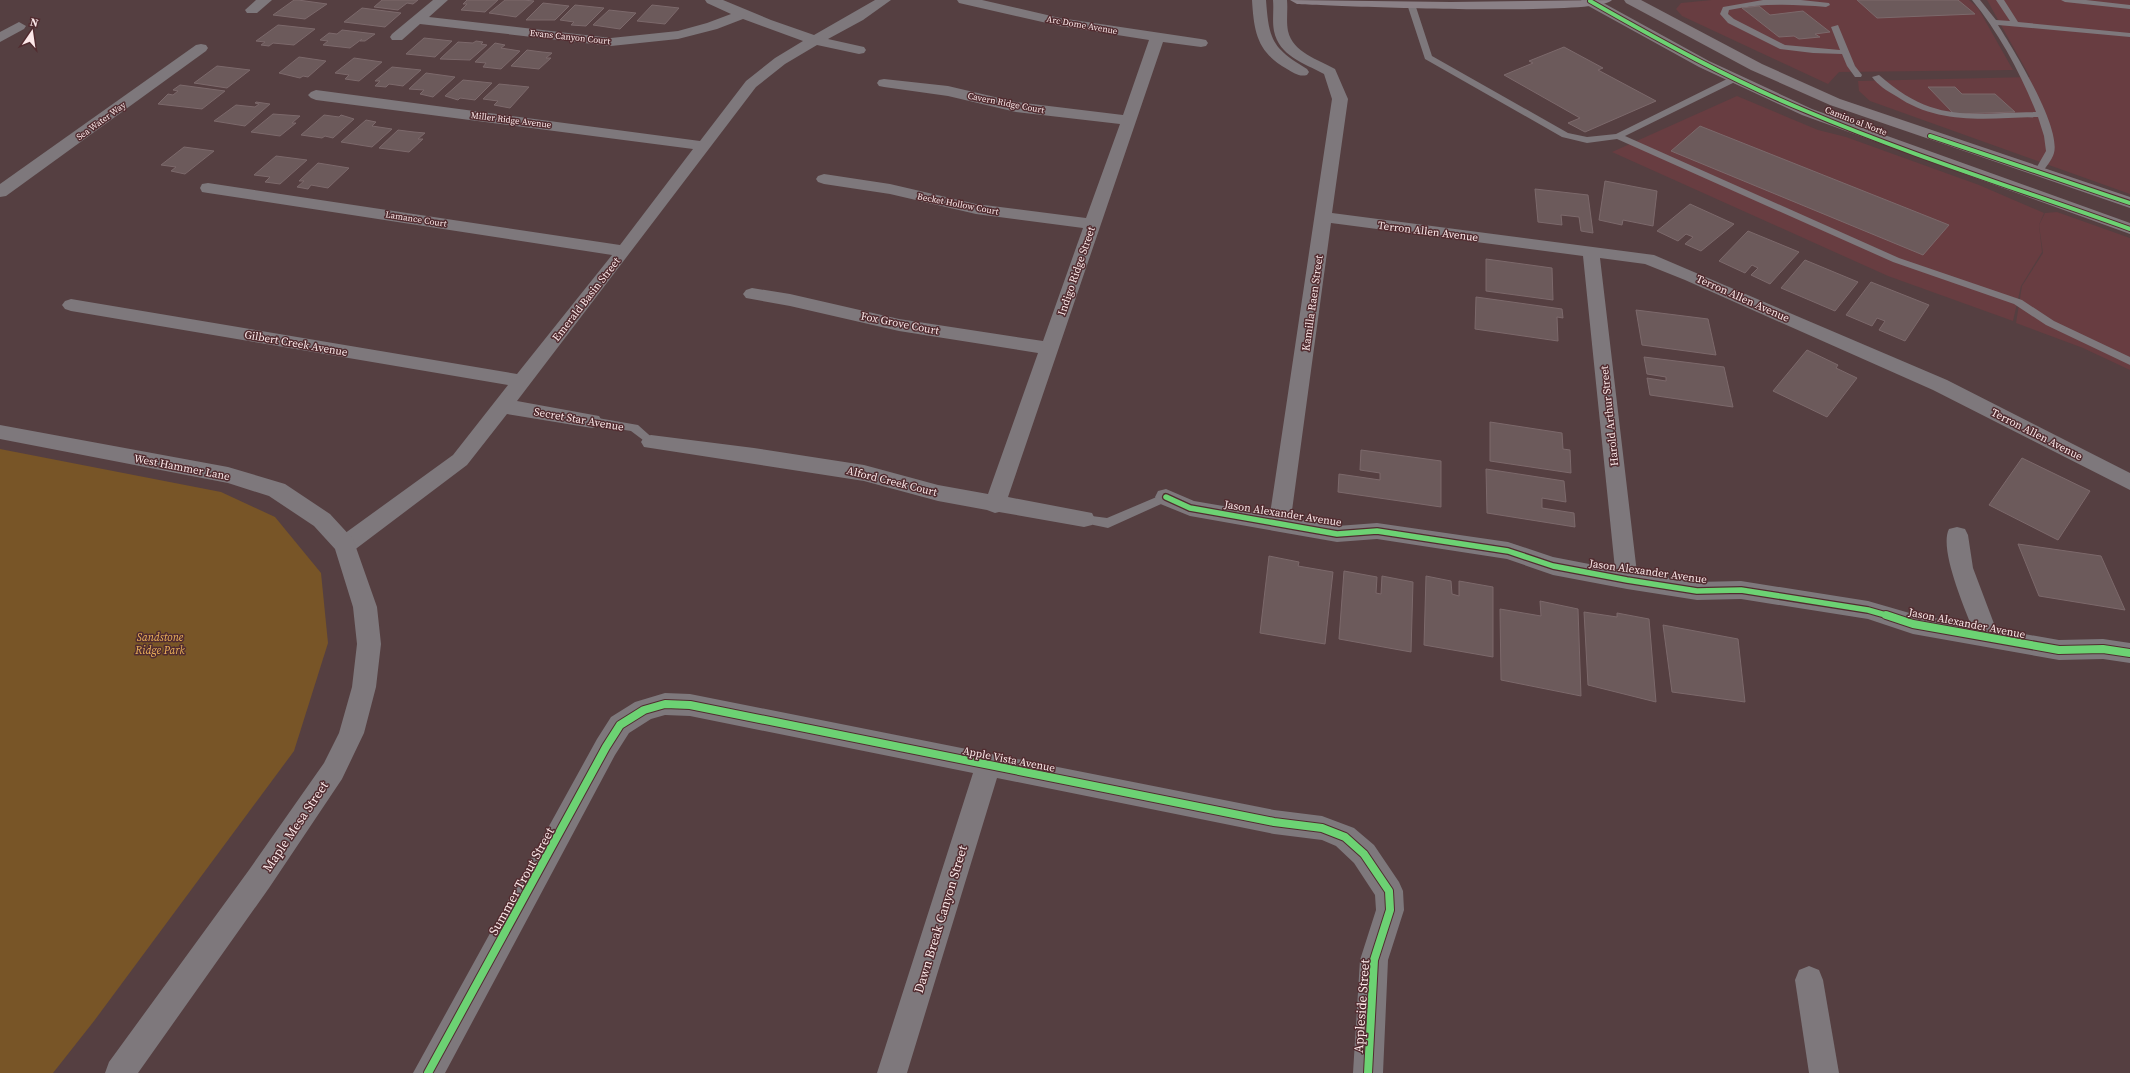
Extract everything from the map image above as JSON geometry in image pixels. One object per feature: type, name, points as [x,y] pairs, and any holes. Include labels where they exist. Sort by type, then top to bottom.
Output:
[{"type":"main road","points":[[1296,0],[1411,4],[1503,4],[1605,0]]},
{"type":"main road","name":"Camino al Norte","points":[[1631,0],[1716,47],[1777,77],[1834,101],[2130,203]]},
{"type":"main road","name":"Camino al Norte","points":[[1589,1],[1734,79],[1807,112],[2130,229]]},
{"type":"main road","points":[[1838,124],[1900,138],[1974,162],[2017,172],[2038,172]]},
{"type":"main road","points":[[2030,193],[2045,189],[2057,190],[2130,214]]},
{"type":"street","points":[[252,10],[265,0]]},
{"type":"street","points":[[397,37],[441,0]]},
{"type":"street","points":[[712,0],[775,28],[813,40],[859,50]]},
{"type":"street","name":"Emerald Basin Street","points":[[345,545],[460,460],[624,251],[751,84],[768,68],[790,52],[832,32],[884,0]]},
{"type":"street","name":"Arc Dome Avenue","points":[[964,0],[1060,22],[1157,38],[1201,43]]},
{"type":"street","points":[[1259,0],[1260,24],[1267,47],[1281,60],[1316,80],[1334,84]]},
{"type":"street","name":"Kamilla Raen Street","points":[[1279,523],[1340,99],[1330,72],[1293,51],[1283,38],[1281,31],[1280,0]]},
{"type":"street","name":"Evans Canyon Court","points":[[418,20],[611,42],[678,35],[712,26],[743,14]]},
{"type":"street","points":[[0,38],[19,26]]},
{"type":"street","name":"Indigo Ridge Street","points":[[996,505],[1157,38]]},
{"type":"street","name":"Sea Water Way","points":[[0,192],[201,48]]},
{"type":"street","name":"Cavern Ridge Court","points":[[884,83],[948,91],[1016,106],[1128,120]]},
{"type":"street","name":"Miller Ridge Avenue","points":[[316,95],[705,146]]},
{"type":"street","name":"Becket Hollow Court","points":[[824,179],[890,189],[976,209],[1092,224]]},
{"type":"street","name":"Lamance Court","points":[[208,188],[624,251]]},
{"type":"street","name":"Terron Allen Avenue","points":[[1324,217],[1648,259],[1691,276],[1940,384],[2130,482]]},
{"type":"street","name":"Harold Arthur Street","points":[[1591,252],[1627,580]]},
{"type":"street","name":"Fox Grove Court","points":[[752,294],[790,300],[899,325],[1050,348]]},
{"type":"street","name":"Gilbert Creek Avenue","points":[[71,305],[521,381]]},
{"type":"street","name":"Secret Star Avenue","points":[[502,406],[592,421]]},
{"type":"street","name":"West Hammer Lane","points":[[0,432],[228,475],[277,490],[322,520],[345,545]]},
{"type":"street","name":"Alford Creek Court","points":[[651,442],[754,455],[864,472],[938,493],[996,505],[1084,519]]},
{"type":"street","name":"Jason Alexander Avenue","points":[[1166,497],[1190,508],[1337,534],[1377,531],[1508,551],[1553,566],[1627,580],[1697,591],[1741,590],[1868,610],[1913,624],[2059,650],[2103,649],[2130,653]]},
{"type":"street","points":[[1957,535],[1962,568],[1987,638]]},
{"type":"street","name":"Maple Mesa Street","points":[[120,1073],[305,814],[333,771],[351,733],[364,687],[369,644],[365,607],[345,545]]},
{"type":"street","name":"Apple Vista Avenue","points":[[644,710],[666,704],[690,705],[1274,822],[1322,828],[1345,837],[1364,854]]},
{"type":"street","name":"Summer Trout Street","points":[[428,1073],[606,748],[620,725],[644,710]]},
{"type":"street","name":"Dawn Break Canyon Street","points":[[892,1073],[988,765]]},
{"type":"street","name":"Appleside Street","points":[[1364,854],[1389,891],[1390,910],[1374,960],[1368,1073]]},
{"type":"street","points":[[1809,980],[1824,1073]]},
{"type":"lane","points":[[1826,5],[1784,0],[1736,5],[1726,9],[1724,14],[1731,21],[1783,47],[1813,51],[1844,52]]},
{"type":"lane","points":[[1976,0],[1985,8],[2022,72],[2048,132],[2050,152],[2038,172]]},
{"type":"lane","points":[[2000,0],[2015,24]]},
{"type":"lane","points":[[2065,0],[2130,7]]},
{"type":"lane","points":[[1411,4],[1428,57],[1436,63],[1565,135],[1587,140],[1618,136],[1734,79]]},
{"type":"lane","points":[[1993,22],[2130,35]]},
{"type":"lane","points":[[1835,27],[1844,52],[1851,66],[1858,75]]},
{"type":"lane","points":[[1298,70],[1312,62]]},
{"type":"lane","points":[[1876,77],[1892,92],[1904,99],[1945,114],[1962,116],[2040,114]]},
{"type":"lane","points":[[1618,136],[1896,260],[2018,302],[2050,323],[2130,361]]},
{"type":"lane","name":"Secret Star Avenue","points":[[592,421],[634,428],[651,442]]},
{"type":"lane","points":[[1084,519],[1108,523],[1166,497]]},
{"type":"shaded area","points":[[1712,0],[1969,0],[1978,8],[2013,70],[1839,72],[1828,84],[1682,16],[1676,9],[1681,3]]},
{"type":"shaded area","points":[[1987,0],[2130,0],[2130,194],[1870,101],[1859,91],[1858,81],[2030,77]]},
{"type":"shaded area","points":[[1737,96],[1818,130],[1846,137],[1979,185],[2044,213],[2039,225],[2042,252],[2021,286],[2013,321],[1888,276],[1612,152]]},
{"type":"shaded area","points":[[2057,212],[2130,238],[2130,370],[2083,348],[2016,323],[2022,286],[2043,253],[2039,225],[2045,213]]},
{"type":"green space","name":"Sandstone Ridge Park","points":[[0,449],[221,492],[275,517],[321,573],[328,643],[294,751],[94,1021],[53,1073],[0,1073]]},
{"type":"building","points":[[294,0],[327,4],[305,19],[273,15]]},
{"type":"building","points":[[382,0],[418,0],[413,4],[407,3],[398,10],[374,7]]},
{"type":"building","points":[[467,0],[498,0],[485,12],[461,10],[467,4],[463,4]]},
{"type":"building","points":[[505,0],[534,1],[516,17],[489,13]]},
{"type":"building","points":[[1857,0],[1958,0],[1975,14],[1877,18]]},
{"type":"building","points":[[543,3],[569,6],[555,20],[526,20]]},
{"type":"building","points":[[575,5],[604,8],[586,26],[571,25],[574,22],[560,20]]},
{"type":"building","points":[[652,5],[679,8],[665,24],[637,21]]},
{"type":"building","points":[[1759,6],[1770,15],[1803,11],[1830,32],[1815,34],[1820,37],[1799,39],[1794,36],[1779,37],[1742,8]]},
{"type":"building","points":[[362,8],[401,13],[385,27],[344,22]]},
{"type":"building","points":[[609,10],[636,13],[620,29],[593,25]]},
{"type":"building","points":[[278,25],[315,29],[294,45],[273,43],[269,46],[261,45],[265,42],[256,41]]},
{"type":"building","points":[[342,30],[375,34],[365,41],[360,41],[362,39],[350,48],[323,45],[328,41],[320,40],[329,33],[337,34]]},
{"type":"building","points":[[424,38],[452,41],[435,57],[406,54]]},
{"type":"building","points":[[476,41],[483,42],[481,44],[487,45],[470,60],[440,59],[458,42],[473,43]]},
{"type":"building","points":[[495,43],[505,45],[501,48],[520,51],[501,69],[483,67],[486,63],[475,62]]},
{"type":"building","points":[[1564,47],[1603,68],[1598,70],[1656,101],[1585,132],[1568,123],[1580,118],[1504,75],[1533,63],[1529,61]]},
{"type":"building","points":[[527,50],[552,53],[546,58],[551,58],[539,69],[511,66]]},
{"type":"building","points":[[299,57],[326,61],[308,77],[303,76],[300,78],[279,73]]},
{"type":"building","points":[[354,58],[382,62],[359,81],[345,79],[349,75],[335,73]]},
{"type":"building","points":[[217,66],[250,70],[227,88],[194,83]]},
{"type":"building","points":[[392,67],[421,70],[403,86],[389,84],[386,87],[375,86],[380,81],[375,81]]},
{"type":"building","points":[[426,73],[455,77],[433,97],[420,94],[424,90],[409,89]]},
{"type":"building","points":[[463,80],[492,83],[475,100],[460,98],[458,100],[445,96]]},
{"type":"building","points":[[499,84],[529,87],[510,108],[494,105],[498,101],[483,99]]},
{"type":"building","points":[[180,85],[225,91],[202,109],[158,104],[168,94],[173,95],[178,91],[173,90]]},
{"type":"building","points":[[1928,87],[1955,87],[1962,94],[1995,94],[2015,112],[1954,114]]},
{"type":"building","points":[[255,103],[270,104],[245,126],[214,121],[236,105],[255,107],[259,104]]},
{"type":"building","points":[[273,114],[300,116],[292,123],[296,123],[280,136],[251,132]]},
{"type":"building","points":[[324,115],[339,117],[341,115],[354,119],[333,138],[325,136],[322,138],[301,135]]},
{"type":"building","points":[[366,120],[376,122],[372,126],[392,129],[372,147],[341,142]]},
{"type":"building","points":[[1700,126],[1949,225],[1923,255],[1671,151]]},
{"type":"building","points":[[398,130],[425,133],[418,139],[423,139],[409,152],[379,148]]},
{"type":"building","points":[[184,147],[214,151],[185,174],[171,171],[176,167],[161,165]]},
{"type":"building","points":[[276,156],[307,160],[280,184],[265,182],[270,177],[254,175]]},
{"type":"building","points":[[318,163],[349,168],[328,188],[311,185],[308,189],[297,187],[304,181],[299,181]]},
{"type":"building","points":[[1605,181],[1657,191],[1653,226],[1623,220],[1622,225],[1599,220]]},
{"type":"building","points":[[1535,189],[1588,195],[1593,233],[1581,231],[1579,217],[1561,215],[1562,225],[1538,222]]},
{"type":"building","points":[[1690,204],[1734,224],[1701,251],[1685,244],[1693,237],[1686,234],[1678,241],[1657,231]]},
{"type":"building","points":[[1748,231],[1799,252],[1770,284],[1751,275],[1758,268],[1752,265],[1745,273],[1719,261]]},
{"type":"building","points":[[1486,259],[1552,268],[1553,300],[1486,291]]},
{"type":"building","points":[[1805,260],[1858,282],[1835,311],[1781,288]]},
{"type":"building","points":[[1871,282],[1929,305],[1905,341],[1879,330],[1885,321],[1877,318],[1872,326],[1846,315]]},
{"type":"building","points":[[1476,297],[1562,309],[1563,318],[1557,317],[1558,341],[1475,329]]},
{"type":"building","points":[[1636,310],[1708,319],[1716,355],[1642,345]]},
{"type":"building","points":[[1807,350],[1838,365],[1836,368],[1857,378],[1827,417],[1773,391]]},
{"type":"building","points":[[1644,357],[1724,367],[1733,407],[1650,395],[1647,378],[1666,381],[1666,377],[1647,374]]},
{"type":"building","points":[[1490,422],[1562,433],[1563,449],[1570,450],[1571,473],[1490,461]]},
{"type":"building","points":[[1361,450],[1441,461],[1441,507],[1338,492],[1339,474],[1380,480],[1380,473],[1360,470]]},
{"type":"building","points":[[2022,458],[2090,491],[2058,540],[1989,505]]},
{"type":"building","points":[[1486,469],[1564,481],[1566,502],[1542,498],[1542,508],[1574,513],[1575,527],[1487,513]]},
{"type":"building","points":[[2018,544],[2101,556],[2125,610],[2039,596]]},
{"type":"building","points":[[1269,556],[1299,562],[1298,566],[1333,572],[1325,644],[1260,633]]},
{"type":"building","points":[[1344,571],[1377,577],[1376,593],[1381,594],[1382,576],[1413,582],[1411,652],[1339,639]]},
{"type":"building","points":[[1426,576],[1451,581],[1452,594],[1459,596],[1459,581],[1493,587],[1493,657],[1424,645]]},
{"type":"building","points":[[1540,601],[1578,609],[1581,696],[1501,680],[1500,609],[1541,616]]},
{"type":"building","points":[[1584,612],[1617,617],[1617,613],[1649,619],[1656,702],[1588,685]]},
{"type":"building","points":[[1663,625],[1738,639],[1745,702],[1672,692]]},
{"type":"cycle path","points":[[1590,1],[1696,59],[1777,99],[1805,111],[1926,158],[2130,229]]},
{"type":"cycle path","points":[[1930,136],[2130,203]]},
{"type":"cycle path","points":[[1166,497],[1190,508],[1337,534],[1377,531],[1508,551],[1553,566],[1627,580],[1697,591],[1741,590],[1868,610],[1913,624],[2059,650],[2103,649],[2130,653]]},
{"type":"cycle path","points":[[428,1073],[606,747],[620,725],[644,710],[665,704],[690,705],[1274,822],[1322,828],[1345,837],[1364,854],[1389,891],[1390,910],[1374,960],[1368,1073]]}]
